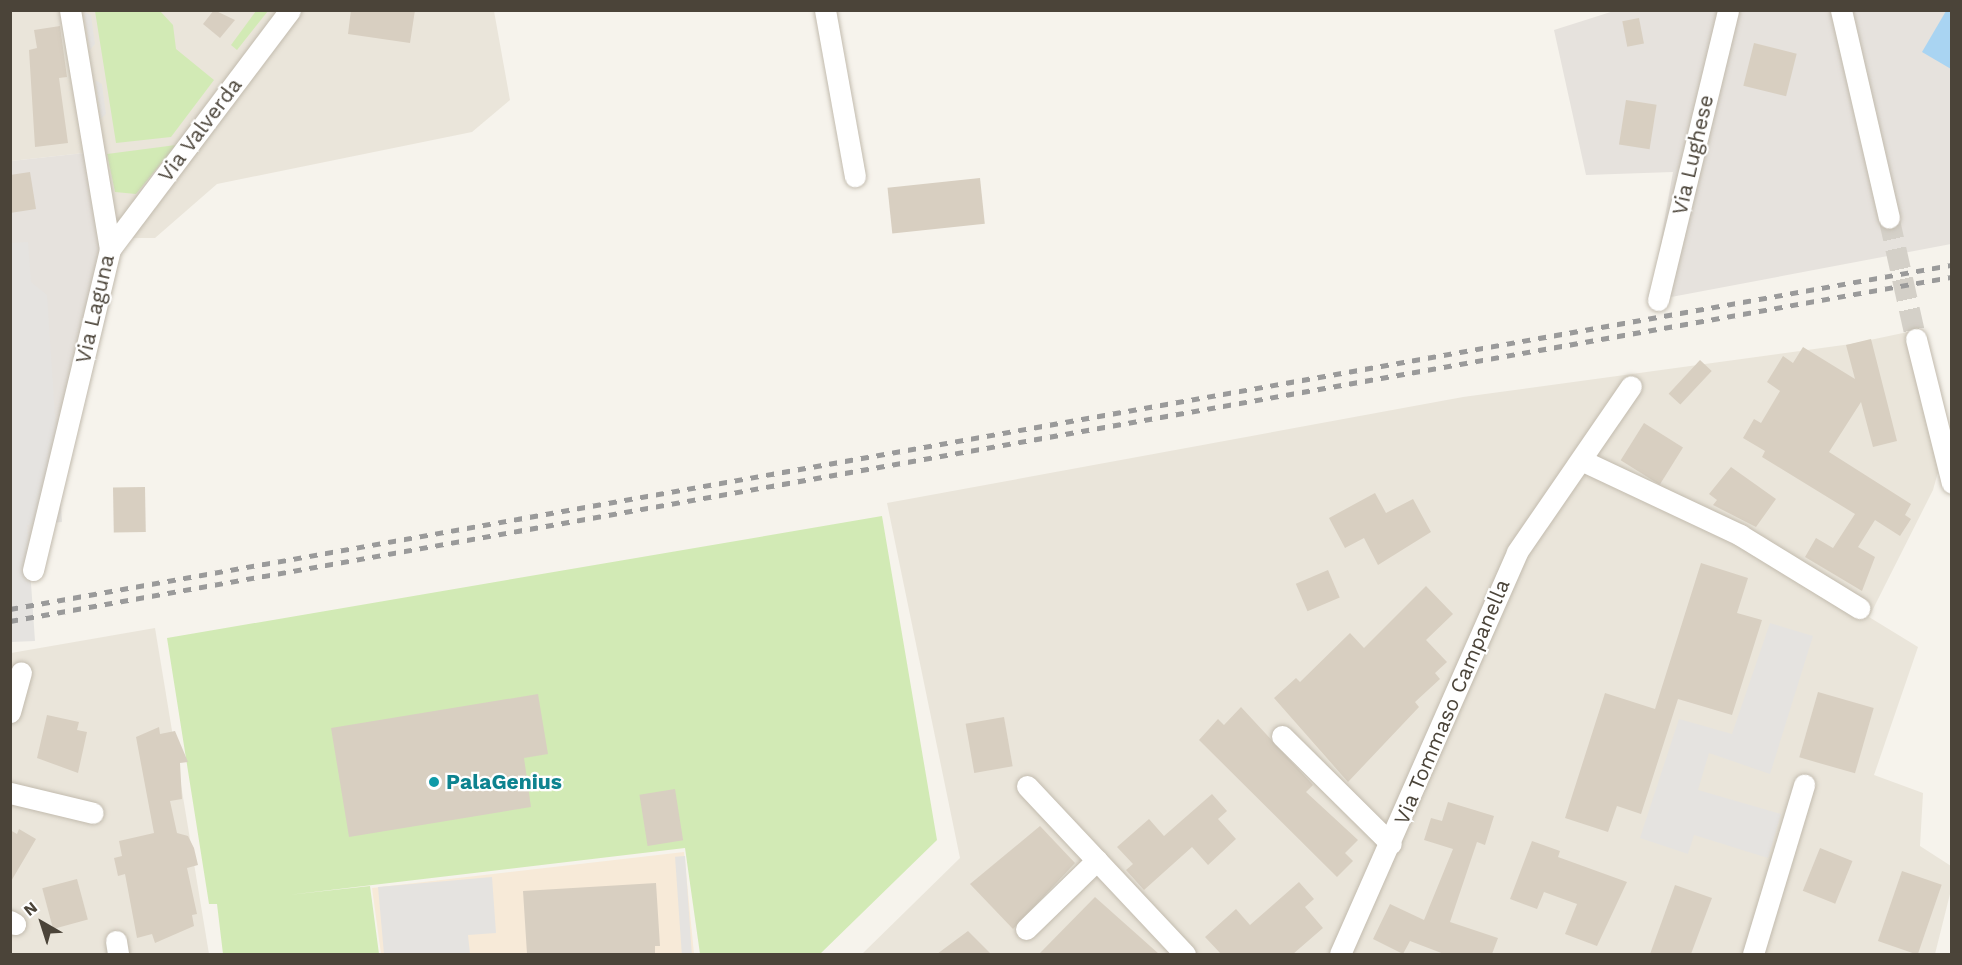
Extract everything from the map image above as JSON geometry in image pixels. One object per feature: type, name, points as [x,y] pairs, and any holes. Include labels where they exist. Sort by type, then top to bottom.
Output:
[{"type":"street","name":"Via Laguna","points":[[33,570],[110,249],[70,10]]},
{"type":"street","name":"Via Valverda","points":[[110,249],[290,10]]},
{"type":"street","points":[[825,10],[855,176]]},
{"type":"street","name":"Via Lughese","points":[[1658,300],[1728,10]]},
{"type":"street","points":[[1841,10],[1889,218]]},
{"type":"street","points":[[1916,339],[1952,483]]},
{"type":"street","name":"Via Tommaso Campanella","points":[[1340,954],[1517,552],[1583,460],[1631,386]]},
{"type":"street","points":[[1583,460],[1740,534],[1859,608]]},
{"type":"street","points":[[10,712],[21,672]]},
{"type":"street","points":[[1282,736],[1390,844]]},
{"type":"street","points":[[1753,954],[1804,785]]},
{"type":"street","points":[[1027,786],[1185,954]]},
{"type":"street","points":[[10,793],[93,813]]},
{"type":"street","points":[[1026,929],[1097,860]]},
{"type":"shaded area","points":[[1617,10],[1951,11],[1951,244],[1650,301],[1673,172],[1586,175],[1554,30]]},
{"type":"shaded area","points":[[10,11],[494,11],[510,100],[472,132],[217,184],[155,238],[109,238],[84,153],[11,161]]},
{"type":"shaded area","points":[[84,12],[91,15],[95,44],[90,50]]},
{"type":"shaded area","points":[[95,80],[102,84],[106,114],[101,119]]},
{"type":"shaded area","points":[[84,153],[109,238],[29,577],[11,580],[11,161]]},
{"type":"shaded area","points":[[28,242],[31,282],[47,295],[62,522],[27,525],[35,641],[11,642],[10,243]]},
{"type":"shaded area","points":[[1922,329],[1947,440],[1933,490],[1869,617],[1918,647],[1874,775],[1923,793],[1920,846],[1951,866],[1951,890],[1935,954],[862,954],[960,858],[887,503],[1463,397],[1851,344]]},
{"type":"shaded area","points":[[1770,623],[1813,636],[1770,774],[1709,753],[1698,790],[1781,814],[1768,858],[1694,835],[1688,854],[1640,838],[1679,719],[1732,734]]},
{"type":"shaded area","points":[[155,628],[209,954],[11,954],[11,653]]},
{"type":"shaded area","points":[[684,852],[694,954],[381,954],[372,888]]},
{"type":"shaded area","points":[[685,856],[692,954],[682,954],[675,857]]},
{"type":"shaded area","points":[[492,877],[496,933],[468,935],[470,954],[384,954],[378,887]]},
{"type":"green space","points":[[95,11],[160,11],[173,25],[176,49],[214,80],[171,137],[116,143]]},
{"type":"green space","points":[[256,11],[268,11],[237,50],[231,45]]},
{"type":"green space","points":[[176,145],[136,194],[115,192],[107,154]]},
{"type":"green space","points":[[882,516],[937,840],[820,954],[700,954],[685,848],[288,895],[370,886],[379,954],[223,954],[217,904],[209,904],[167,638]]},
{"type":"water","points":[[1946,11],[1951,11],[1951,69],[1922,52]]},
{"type":"building","points":[[214,10],[235,20],[220,38],[203,24]]},
{"type":"building","points":[[351,10],[415,10],[410,43],[348,34]]},
{"type":"building","points":[[1639,18],[1644,44],[1627,47],[1622,21]]},
{"type":"building","points":[[60,26],[67,77],[59,78],[68,143],[35,147],[29,50],[37,48],[34,30]]},
{"type":"building","points":[[1754,43],[1797,54],[1786,96],[1743,86]]},
{"type":"building","points":[[1626,100],[1657,105],[1650,149],[1619,144]]},
{"type":"building","points":[[30,172],[36,209],[10,213],[10,175]]},
{"type":"building","points":[[980,178],[985,224],[892,233],[888,188]]},
{"type":"building","points":[[1871,339],[1897,441],[1873,447],[1861,402],[1829,452],[1911,504],[1905,515],[1911,519],[1900,536],[1875,520],[1858,547],[1875,557],[1862,591],[1805,557],[1816,538],[1833,548],[1855,514],[1762,457],[1765,451],[1743,438],[1754,419],[1761,423],[1780,391],[1767,382],[1783,356],[1793,363],[1803,347],[1855,379],[1846,345]]},
{"type":"building","points":[[1700,360],[1712,371],[1680,405],[1669,394]]},
{"type":"building","points":[[1644,423],[1683,447],[1660,485],[1621,460]]},
{"type":"building","points":[[1731,467],[1776,499],[1756,527],[1713,505],[1717,500],[1709,494]]},
{"type":"building","points":[[145,487],[146,532],[114,533],[113,488]]},
{"type":"building","points":[[1375,493],[1386,513],[1413,499],[1431,532],[1378,565],[1364,538],[1345,548],[1329,518]]},
{"type":"building","points":[[1701,563],[1748,578],[1737,613],[1762,620],[1732,715],[1678,699],[1641,814],[1617,806],[1608,832],[1565,818],[1605,693],[1655,709]]},
{"type":"building","points":[[1328,570],[1340,598],[1308,611],[1296,584]]},
{"type":"building","points":[[1426,586],[1453,614],[1426,640],[1447,662],[1435,673],[1440,679],[1415,702],[1419,707],[1348,782],[1274,698],[1296,678],[1300,682],[1350,633],[1364,648]]},
{"type":"building","points":[[1818,692],[1874,708],[1855,773],[1799,757]]},
{"type":"building","name":"PalaGenius","points":[[538,694],[548,754],[524,758],[531,807],[349,837],[331,728]]},
{"type":"building","points":[[1241,707],[1313,785],[1306,792],[1358,840],[1345,853],[1353,861],[1337,877],[1199,740],[1218,719],[1224,725]]},
{"type":"building","points":[[47,715],[79,722],[77,730],[87,732],[78,773],[37,758]]},
{"type":"building","points":[[1004,717],[1013,766],[974,773],[966,724]]},
{"type":"building","points":[[159,727],[160,734],[175,731],[188,762],[180,763],[182,799],[170,801],[177,833],[188,836],[198,865],[187,868],[197,914],[192,915],[194,926],[155,943],[152,934],[137,938],[125,874],[118,876],[114,858],[122,856],[119,841],[154,833],[136,737]]},
{"type":"building","points":[[675,789],[683,840],[648,846],[639,795]]},
{"type":"building","points":[[1212,794],[1227,811],[1218,819],[1236,839],[1208,865],[1192,847],[1144,890],[1126,870],[1133,864],[1117,847],[1149,819],[1164,836]]},
{"type":"building","points":[[1448,802],[1494,816],[1485,845],[1477,842],[1450,922],[1498,938],[1492,954],[1444,954],[1410,941],[1403,954],[1373,939],[1390,904],[1424,920],[1453,849],[1424,840],[1431,818],[1442,821]]},
{"type":"building","points":[[1040,826],[1075,863],[1013,929],[970,884]]},
{"type":"building","points":[[19,829],[36,839],[10,883],[10,830],[17,834]]},
{"type":"building","points":[[1532,841],[1560,851],[1558,857],[1627,882],[1597,946],[1565,934],[1577,904],[1544,892],[1537,909],[1510,899]]},
{"type":"building","points":[[1820,848],[1852,861],[1835,904],[1803,891]]},
{"type":"building","points":[[1902,871],[1942,885],[1918,954],[1878,941]]},
{"type":"building","points":[[77,879],[88,920],[53,929],[42,888]]},
{"type":"building","points":[[1299,882],[1314,899],[1305,907],[1323,928],[1293,954],[1221,954],[1205,937],[1236,909],[1250,925]]},
{"type":"building","points":[[656,883],[660,946],[655,946],[655,954],[527,954],[523,891]]},
{"type":"building","points":[[1675,885],[1712,898],[1691,954],[1650,954]]},
{"type":"building","points":[[1095,897],[1159,954],[1039,954]]},
{"type":"building","points":[[968,931],[991,954],[937,954]]},
{"type":"tunnel","points":[[1889,218],[1916,339]]},
{"type":"railway","points":[[10,609],[1952,265]]},
{"type":"railway","points":[[10,621],[1952,277]]},
{"type":"place","name":"PalaGenius","points":[[434,782]]}]
